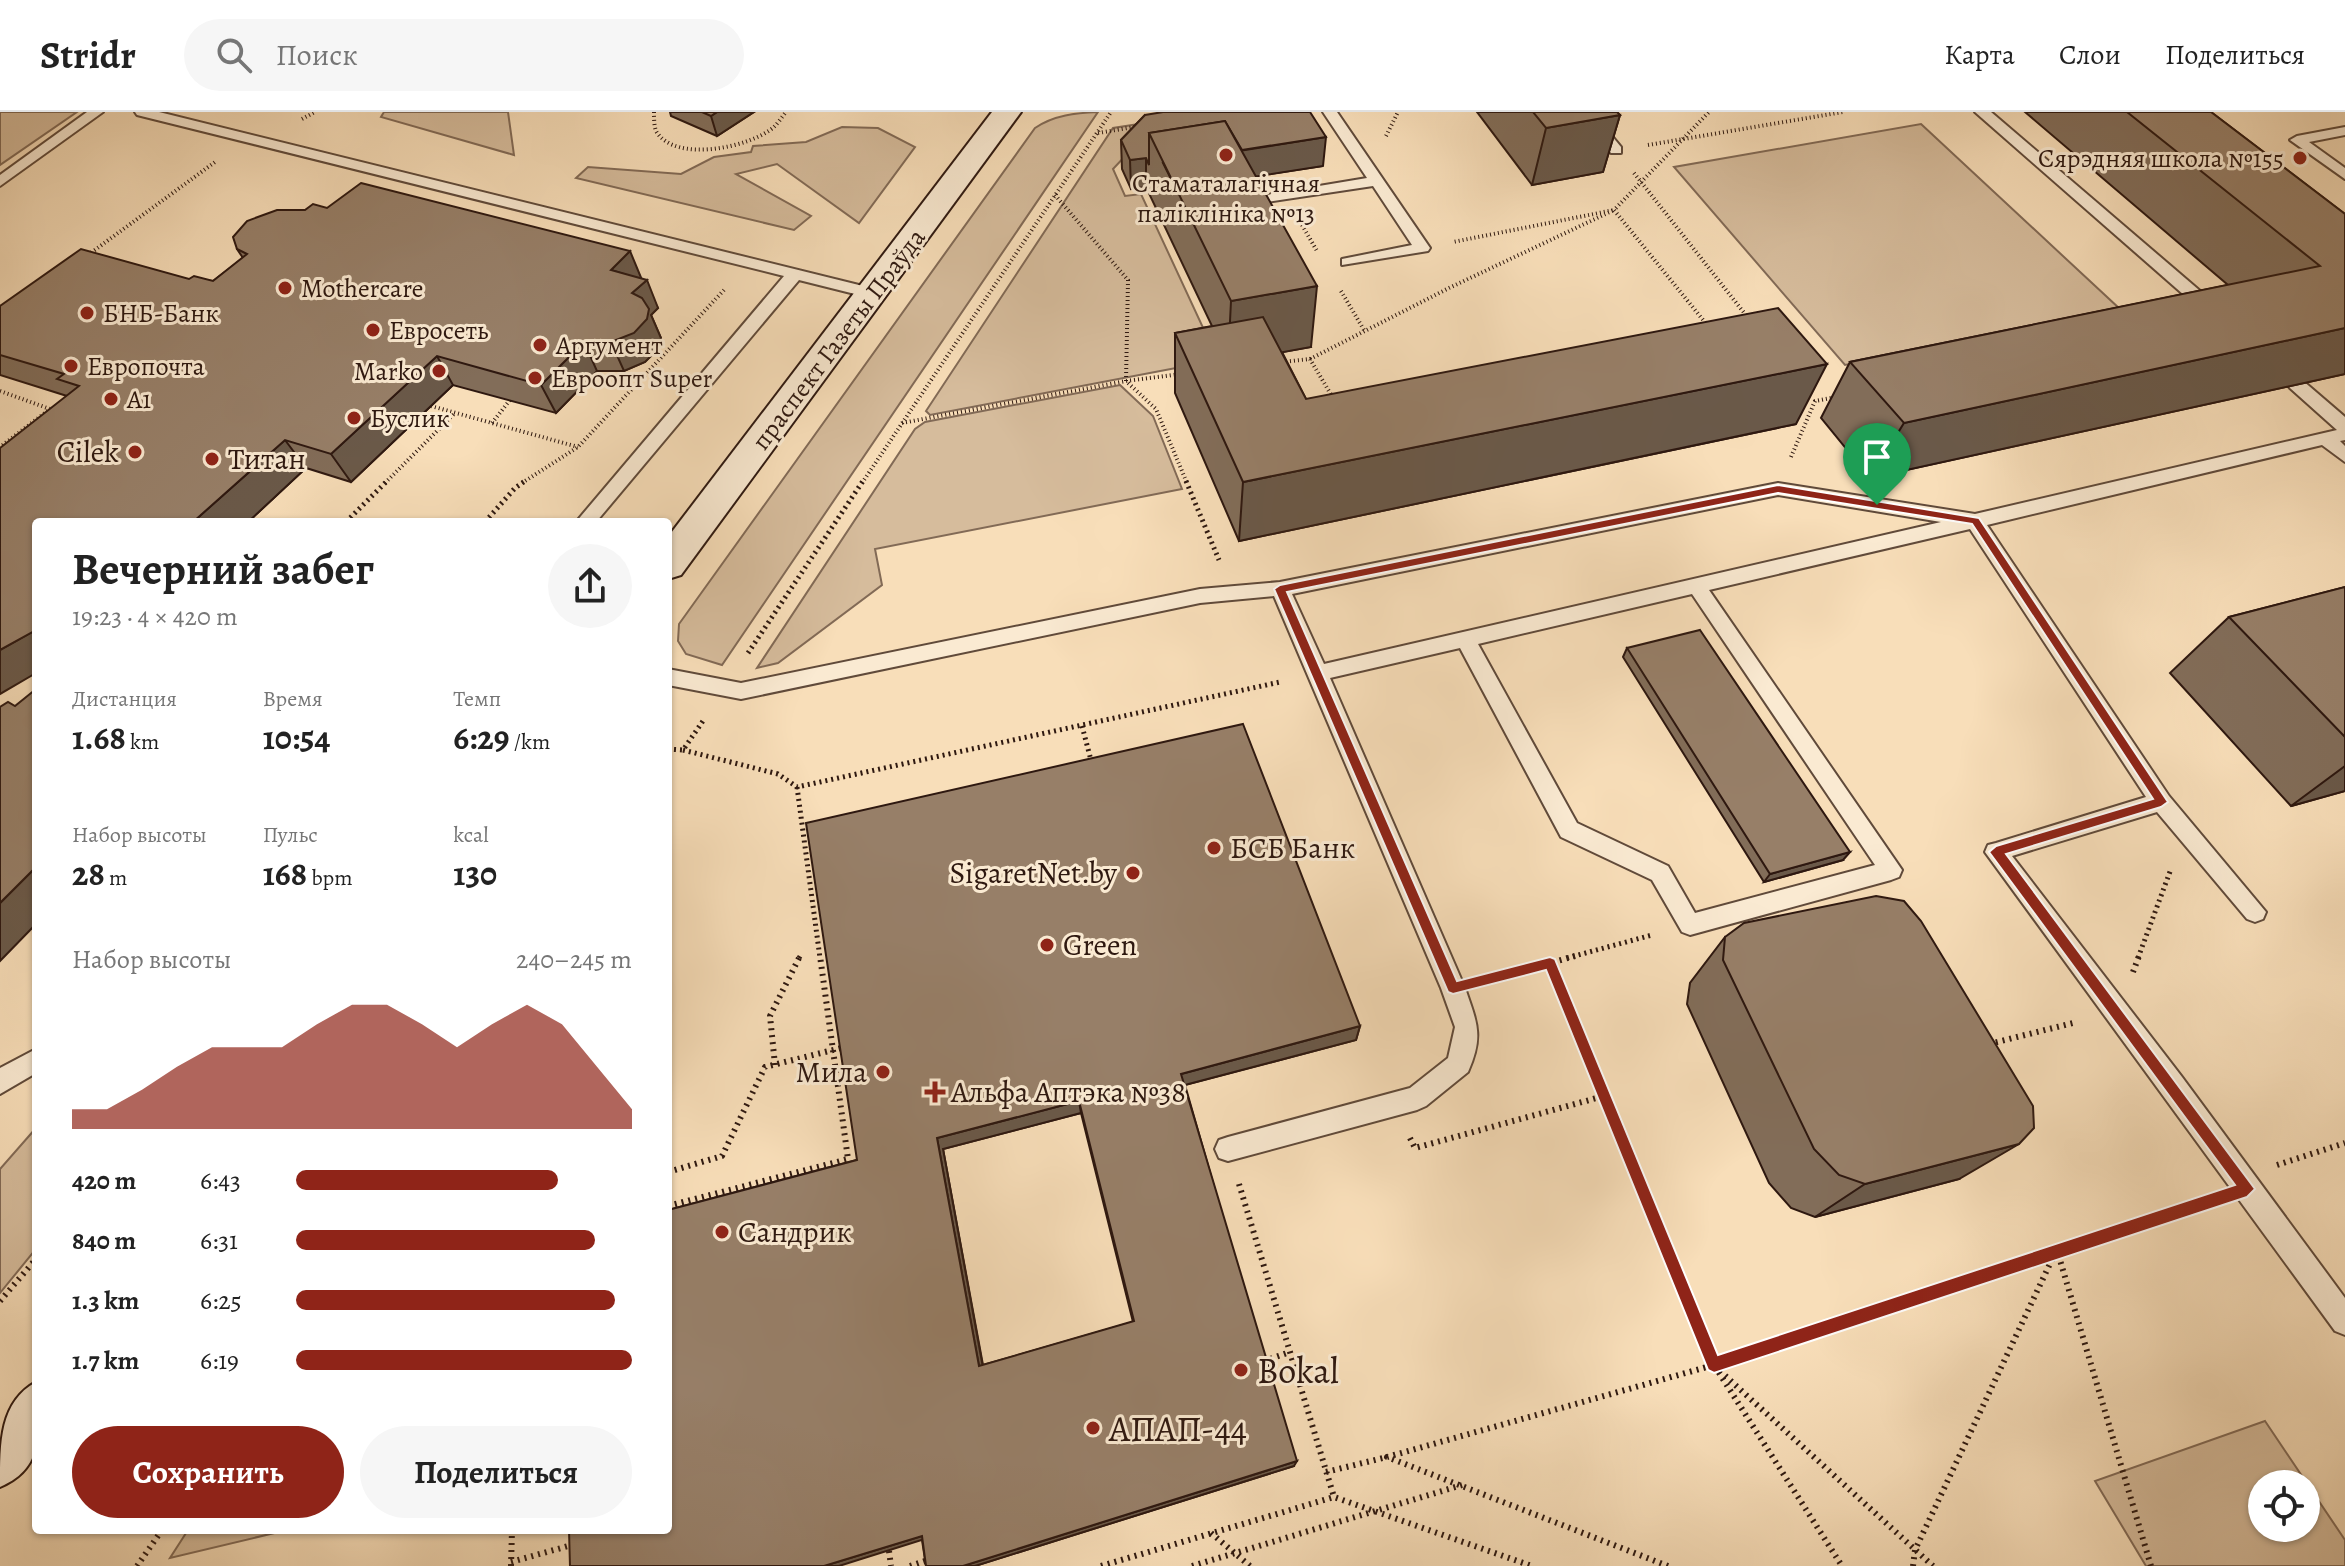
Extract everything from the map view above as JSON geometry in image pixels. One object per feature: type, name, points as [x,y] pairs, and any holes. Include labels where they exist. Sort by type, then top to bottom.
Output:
[{"type":"main road","name":"праспект Газеты Праўда","points":[[672,560],[1007,112]]},
{"type":"main road","points":[[0,1458],[32,1415]]},
{"type":"lane","points":[[0,182],[96,112]]},
{"type":"lane","points":[[142,112],[871,293]]},
{"type":"lane","points":[[1330,112],[1422,248],[1348,262]]},
{"type":"lane","points":[[1584,112],[1616,150]]},
{"type":"lane","points":[[1982,112],[2227,324]]},
{"type":"lane","points":[[2345,131],[2297,140],[2345,175]]},
{"type":"lane","points":[[1271,199],[1376,181]]},
{"type":"lane","points":[[588,518],[795,274]]},
{"type":"lane","points":[[2296,384],[2345,427]]},
{"type":"lane","points":[[1318,673],[2345,434]]},
{"type":"lane","points":[[2325,438],[2345,456]]},
{"type":"lane","points":[[672,678],[741,691],[1232,591],[1280,589],[1778,489],[1975,521],[2161,802],[2255,912]]},
{"type":"lane","points":[[1465,639],[1569,830],[1660,873],[1690,925],[1891,870],[1696,585]]},
{"type":"lane","points":[[1228,1149],[1417,1098],[1459,1064],[1467,1027],[1453,988],[1280,589]]},
{"type":"lane","points":[[2161,802],[1996,852],[2345,1321]]},
{"type":"lane","points":[[0,1082],[32,1062]]},
{"type":"path","points":[[654,112],[652,121],[656,132],[667,141],[705,150],[727,148],[768,134],[781,122],[786,112]]},
{"type":"path","points":[[725,688],[1111,112]]},
{"type":"path","points":[[1279,362],[1310,359],[1449,288],[1614,210],[1709,112]]},
{"type":"path","points":[[1757,328],[1616,150],[1843,112]]},
{"type":"path","points":[[1097,133],[1153,124]]},
{"type":"path","points":[[102,259],[87,255],[247,139]]},
{"type":"path","points":[[1055,195],[1128,280],[1126,381],[1156,409],[1232,591]]},
{"type":"path","points":[[1422,248],[1614,210]]},
{"type":"path","points":[[1614,210],[1712,331]]},
{"type":"path","points":[[489,518],[515,488],[578,447],[750,263]]},
{"type":"path","points":[[1310,359],[1336,403]]},
{"type":"path","points":[[902,423],[1126,381],[1187,374]]},
{"type":"path","points":[[0,391],[61,412]]},
{"type":"path","points":[[1778,489],[1815,401],[1846,395]]},
{"type":"path","points":[[492,423],[510,400]]},
{"type":"path","points":[[431,406],[578,447]]},
{"type":"path","points":[[0,447],[50,409]]},
{"type":"path","points":[[350,518],[455,413]]},
{"type":"path","points":[[683,750],[778,774],[797,787],[1318,673]]},
{"type":"path","points":[[1082,726],[1095,775]]},
{"type":"path","points":[[672,1205],[848,1159],[797,787]]},
{"type":"path","points":[[1453,988],[1690,925]]},
{"type":"path","points":[[775,1065],[770,1016],[802,953]]},
{"type":"path","points":[[1550,963],[1714,1365],[1842,1566]]},
{"type":"path","points":[[672,1171],[722,1156],[765,1067],[846,1047]]},
{"type":"path","points":[[1391,1105],[1415,1148],[1604,1096]]},
{"type":"path","points":[[1326,1473],[1714,1365],[2057,1250],[2345,1143]]},
{"type":"path","points":[[1228,1149],[1334,1497]]},
{"type":"path","points":[[1913,1566],[1915,1550],[2057,1250]]},
{"type":"path","points":[[2057,1250],[2151,1566]]},
{"type":"path","points":[[0,1301],[32,1264]]},
{"type":"path","points":[[1263,1361],[1290,1352]]},
{"type":"path","points":[[1714,1365],[1933,1566]]},
{"type":"path","points":[[1387,1457],[1668,1566]]},
{"type":"path","points":[[1192,1566],[1463,1485]]},
{"type":"path","points":[[1101,1566],[1334,1497],[1532,1566]]},
{"type":"path","points":[[1211,1533],[1250,1566]]},
{"type":"path","points":[[137,1566],[159,1534]]},
{"type":"path","points":[[512,1534],[511,1564],[585,1541]]},
{"type":"path","points":[[889,1551],[891,1566]]},
{"type":"path","points":[[910,1566],[932,1559]]},
{"type":"shaded area","points":[[0,112],[77,112],[0,165]]},
{"type":"shaded area","points":[[384,112],[508,112],[514,155],[381,117]]},
{"type":"shaded area","points":[[1098,112],[722,665],[686,654],[678,641],[679,624],[1035,128],[1057,117]]},
{"type":"shaded area","points":[[1217,112],[1141,139],[1113,169],[1125,196],[1141,194],[1218,360],[930,415],[926,411],[1113,128]]},
{"type":"shaded area","points":[[1921,124],[2121,310],[1845,365],[1674,167]]},
{"type":"shaded area","points":[[842,127],[878,128],[915,147],[859,223],[777,164],[736,174],[811,216],[794,230],[576,178],[588,167],[681,174],[714,157],[751,152],[753,146],[806,142]]},
{"type":"shaded area","points":[[1120,385],[1153,416],[1182,489],[875,549],[882,585],[778,663],[757,668],[915,429],[925,422]]},
{"type":"shaded area","points":[[32,1133],[32,1254],[0,1293],[0,1169]]},
{"type":"shaded area","points":[[2265,1421],[2298,1470],[2248,1470],[2248,1542],[2320,1542],[2320,1503],[2345,1540],[2345,1566],[2146,1566],[2095,1481]]},
{"type":"shaded area","points":[[185,1534],[270,1534],[170,1558]]},
{"type":"building","points":[[1163,112],[1310,112],[1326,137],[1242,150],[1225,121],[1149,133],[1149,165],[1146,158],[1130,160],[1121,140],[1145,115]]},
{"type":"building","points":[[1533,112],[1617,112],[1620,115],[1546,128]]},
{"type":"building","points":[[2127,112],[2211,112],[2345,214],[2345,328],[1904,423],[1850,362],[2320,266]]},
{"type":"building","points":[[1225,121],[1317,286],[1231,301],[1149,133]]},
{"type":"building","name":"Титан","points":[[361,183],[630,251],[611,270],[647,280],[632,293],[642,298],[649,309],[647,319],[634,333],[611,342],[584,342],[541,385],[437,356],[331,454],[285,440],[197,518],[32,518],[32,632],[0,650],[0,448],[79,386],[57,379],[64,374],[0,355],[0,306],[81,249],[189,279],[194,276],[213,281],[247,254],[237,249],[233,237],[247,221],[277,210],[305,210],[313,204],[327,208]]},
{"type":"building","points":[[1778,308],[1827,364],[1243,482],[1175,333],[1263,317],[1306,399]]},
{"type":"building","points":[[2345,587],[2345,737],[2229,617]]},
{"type":"building","points":[[1700,630],[1850,852],[1770,874],[1627,648]]},
{"type":"building","points":[[32,692],[32,871],[0,903],[0,707],[8,702],[15,706]]},
{"type":"building","points":[[1243,724],[1360,1026],[1181,1074],[1297,1461],[963,1566],[926,1566],[922,1536],[824,1566],[570,1566],[569,1534],[672,1534],[672,1209],[857,1160],[806,823]],"holes":[[[1079,1101],[1134,1321],[979,1366],[937,1138]]]},
{"type":"building","points":[[1876,896],[1904,901],[1921,921],[2033,1106],[2034,1128],[2019,1144],[1865,1184],[1839,1175],[1814,1149],[1723,960],[1725,937],[1744,923]]},
{"type":"place","name":"Стаматалагічная паліклініка №13","points":[[1226,155]]},
{"type":"place","name":"Сярэдняя школа №155","points":[[2300,158]]},
{"type":"place","name":"Mothercare","points":[[285,288]]},
{"type":"place","name":"БНБ-Банк","points":[[87,313]]},
{"type":"place","name":"Евросеть","points":[[373,330]]},
{"type":"place","name":"Аргумент","points":[[540,345]]},
{"type":"place","name":"Европочта","points":[[71,366]]},
{"type":"place","name":"Marko","points":[[439,371]]},
{"type":"place","name":"Евроопт Super","points":[[535,378]]},
{"type":"place","name":"A1","points":[[111,399]]},
{"type":"place","name":"Буслик","points":[[354,418]]},
{"type":"place","name":"Cilek","points":[[135,452]]},
{"type":"place","name":"Титан","points":[[212,459]]},
{"type":"place","name":"БСБ Банк","points":[[1214,848]]},
{"type":"place","name":"SigaretNet.by","points":[[1133,873]]},
{"type":"place","name":"Green","points":[[1047,945]]},
{"type":"place","name":"Мила","points":[[883,1072]]},
{"type":"place","name":"Альфа Аптэка №38","points":[[935,1092]]},
{"type":"place","name":"Сандрик","points":[[722,1232]]},
{"type":"place","name":"Bokal","points":[[1241,1370]]},
{"type":"place","name":"АПАП-44","points":[[1093,1428]]},
{"type":"route","points":[[1778,489],[1877,505],[1975,521],[2161,802],[1996,852],[2173,1085],[2247,1189],[1714,1365],[1550,963],[1453,988],[1280,589],[1778,489]]}]
